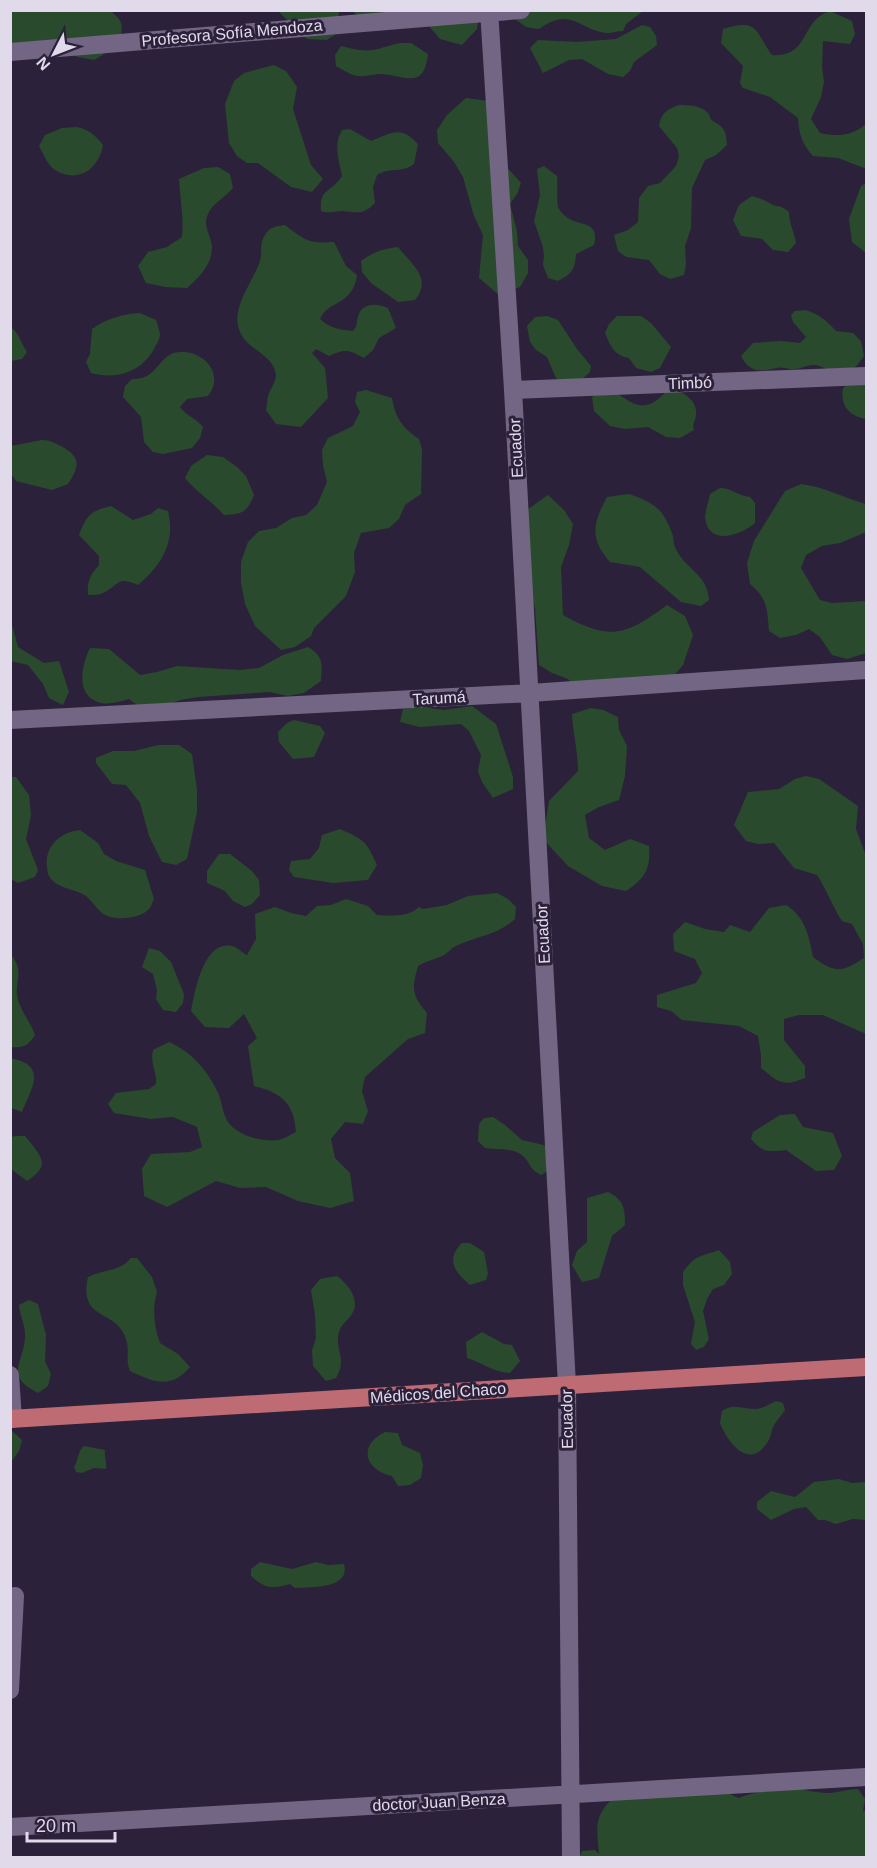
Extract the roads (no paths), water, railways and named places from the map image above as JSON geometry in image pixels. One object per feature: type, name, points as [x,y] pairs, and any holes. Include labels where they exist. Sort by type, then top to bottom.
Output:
[{"type":"main road","name":"Médicos del Chaco","points":[[12,1419],[867,1367]]},
{"type":"street","name":"Profesora Sofía Mendoza","points":[[10,52],[521,10]]},
{"type":"street","name":"Ecuador","points":[[490,11],[567,1385],[571,1857]]},
{"type":"street","name":"Timbó","points":[[513,390],[867,376]]},
{"type":"street","name":"Tarumá","points":[[10,720],[530,693],[867,670]]},
{"type":"street","points":[[10,1376],[12,1419]]},
{"type":"street","points":[[10,1690],[15,1596]]},
{"type":"street","name":"doctor Juan Benza","points":[[10,1827],[867,1777]]}]
